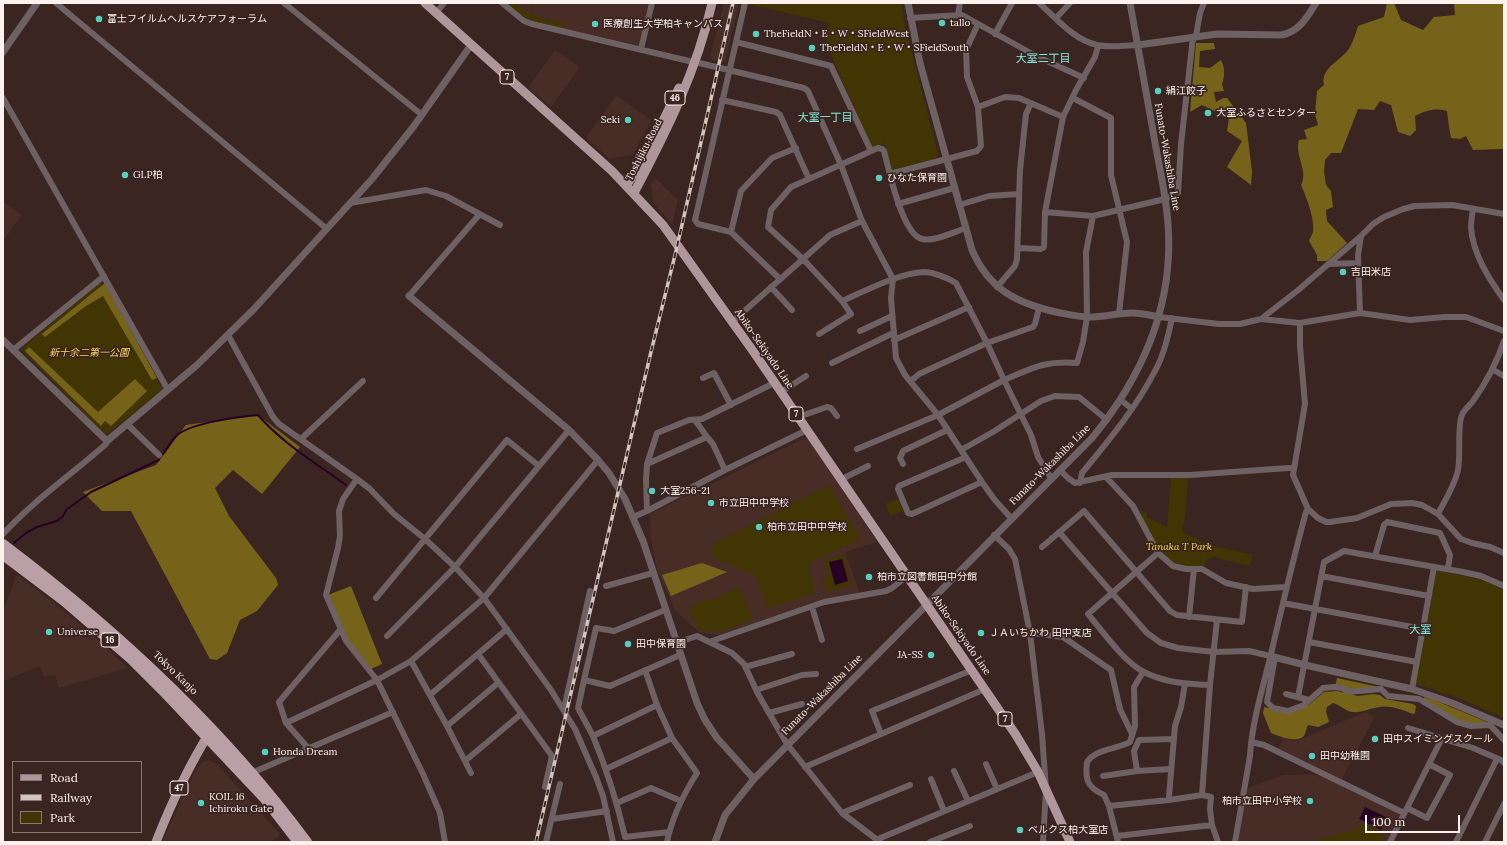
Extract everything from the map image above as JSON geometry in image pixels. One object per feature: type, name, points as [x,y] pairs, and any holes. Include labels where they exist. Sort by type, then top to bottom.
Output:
[{"type":"highway","name":"Tokyo Kanjo","points":[[3,544],[75,599],[108,627],[213,728],[298,842]]},
{"type":"highway","name":"Tokyo Kanjo","points":[[3,555],[51,591],[120,649],[207,737],[248,775],[307,842]]},
{"type":"main road","name":"Abiko-Sekiyado Line","points":[[425,3],[627,185],[663,225],[807,430],[1016,735],[1038,772],[1070,842]]},
{"type":"main road","name":"Toshijiku Road","points":[[627,185],[660,129],[692,61],[706,3]]},
{"type":"main road","name":"Toshijiku Road","points":[[634,193],[673,117],[712,3]]},
{"type":"main road","name":"47","points":[[156,842],[169,810],[190,767],[213,728]]},
{"type":"street","points":[[3,52],[37,3]]},
{"type":"street","points":[[56,3],[327,229]]},
{"type":"street","points":[[284,3],[422,115]]},
{"type":"street","points":[[436,13],[444,3]]},
{"type":"street","points":[[502,3],[524,21],[532,24],[804,88],[808,92],[841,165],[862,221],[893,279],[891,298],[896,358],[905,375],[938,415],[994,499],[1012,518]]},
{"type":"street","points":[[641,49],[652,3]]},
{"type":"street","points":[[745,3],[695,220],[698,224],[731,232],[780,278]]},
{"type":"street","points":[[908,3],[920,64],[954,188],[976,259],[997,287],[1020,302],[1039,308],[1087,317],[1134,313],[1219,324],[1240,324],[1261,319],[1300,324],[1360,312],[1410,320],[1444,317],[1466,318],[1504,331]]},
{"type":"street","points":[[958,16],[960,3]]},
{"type":"street","points":[[995,34],[1012,3]]},
{"type":"street","points":[[1039,3],[1076,35],[1098,46],[1138,44],[1217,34],[1288,34],[1300,26],[1316,3]]},
{"type":"street","points":[[1056,18],[1070,3]]},
{"type":"street","name":"Funato-Wakashiba Line","points":[[714,842],[725,815],[754,778],[1092,438],[1121,400],[1138,371],[1159,317],[1166,282],[1168,223],[1130,3]]},
{"type":"street","points":[[1045,212],[1093,216],[1165,199],[1178,193],[1181,144],[1194,37],[1204,3]]},
{"type":"street","points":[[910,18],[962,15],[1036,56],[1084,78]]},
{"type":"street","points":[[890,174],[977,151],[980,148],[978,107],[967,77],[966,50],[978,24]]},
{"type":"street","points":[[736,42],[831,66],[871,151]]},
{"type":"street","points":[[3,534],[27,509],[87,461],[106,444],[107,441],[197,365],[254,309],[372,179],[422,115],[471,44]]},
{"type":"street","points":[[1018,248],[1040,249],[1044,247],[1045,212],[1063,117],[1095,58],[1098,46]]},
{"type":"street","points":[[978,107],[1005,97],[1019,98],[1063,117]]},
{"type":"street","points":[[3,98],[168,390]]},
{"type":"street","points":[[1073,98],[1110,118],[1111,175],[1127,242],[1119,314]]},
{"type":"street","points":[[722,100],[778,113],[810,179]]},
{"type":"street","points":[[997,287],[1015,266],[1017,259],[1019,194],[1026,114],[1031,103]]},
{"type":"street","points":[[731,232],[741,191],[772,158],[796,148]]},
{"type":"street","points":[[819,334],[851,314],[842,301],[803,259],[768,227],[771,210],[791,187],[878,148],[884,151],[900,212],[912,233],[921,239],[931,239],[966,228]]},
{"type":"street","points":[[898,204],[954,188]]},
{"type":"street","points":[[350,203],[426,190],[446,196],[500,225]]},
{"type":"street","points":[[959,205],[988,196],[1019,194]]},
{"type":"street","points":[[1261,319],[1329,264],[1373,224],[1384,217],[1415,206],[1452,205],[1504,214]]},
{"type":"street","points":[[1473,209],[1471,227],[1475,248],[1492,282],[1504,300]]},
{"type":"street","points":[[479,215],[409,296],[569,430],[598,460],[625,500],[633,517],[653,572],[690,685],[705,720],[721,743],[754,778]]},
{"type":"street","points":[[857,449],[938,415],[1004,380],[1044,363],[1063,361],[1077,363],[1083,342],[1087,317],[1086,252],[1093,216]]},
{"type":"street","points":[[732,322],[830,235],[862,221]]},
{"type":"street","points":[[1360,312],[1358,255],[1361,236]]},
{"type":"street","points":[[1329,264],[1358,263]]},
{"type":"street","points":[[842,301],[893,279],[922,272],[951,280],[956,283],[987,343],[1031,435],[1038,457],[1051,478]]},
{"type":"street","points":[[13,350],[104,276]]},
{"type":"street","points":[[771,287],[792,310]]},
{"type":"street","points":[[894,340],[969,307]]},
{"type":"street","points":[[911,381],[919,374],[987,343],[1033,326],[1036,324],[1039,308]]},
{"type":"street","points":[[860,331],[892,316]]},
{"type":"street","points":[[1080,483],[1082,473],[1132,409],[1156,370],[1166,343],[1172,318]]},
{"type":"street","points":[[1300,324],[1300,346],[1305,404],[1293,475],[1308,509],[1318,518],[1326,522],[1330,522],[1357,518],[1396,503],[1412,503],[1438,514],[1461,539],[1490,547],[1504,553]]},
{"type":"street","points":[[832,363],[893,333]]},
{"type":"street","points":[[228,335],[273,417],[279,424],[370,489],[394,514],[425,539],[455,567],[484,598],[564,709],[587,755],[601,790],[613,842]]},
{"type":"street","points":[[3,340],[107,441]]},
{"type":"street","points":[[1438,514],[1447,497],[1458,469],[1460,424],[1462,415],[1473,401],[1492,369],[1504,341]]},
{"type":"street","points":[[1492,369],[1504,376]]},
{"type":"street","points":[[703,378],[714,373],[731,405]]},
{"type":"street","points":[[780,392],[806,376]]},
{"type":"street","points":[[301,439],[363,381]]},
{"type":"street","points":[[647,511],[647,464],[657,433],[689,420],[702,419],[774,383]]},
{"type":"street","points":[[961,450],[1041,401],[1055,396],[1079,397],[1107,420]]},
{"type":"street","points":[[1121,400],[1132,409]]},
{"type":"street","points":[[798,417],[827,407],[831,408],[837,416]]},
{"type":"street","points":[[695,420],[713,444],[725,470]]},
{"type":"street","points":[[127,424],[159,455]]},
{"type":"street","points":[[387,636],[455,567],[569,430]]},
{"type":"street","points":[[633,517],[807,430]]},
{"type":"street","points":[[903,464],[900,458],[903,451],[947,430]]},
{"type":"street","points":[[647,464],[707,437]]},
{"type":"street","points":[[376,598],[507,440],[539,466]]},
{"type":"street","points":[[966,457],[899,486],[898,489],[908,512],[912,514],[982,482]]},
{"type":"street","points":[[286,723],[377,680],[411,661],[484,598],[598,460]]},
{"type":"street","points":[[840,480],[868,466]]},
{"type":"street","points":[[1060,470],[1072,482],[1080,483],[1112,475],[1190,475],[1294,468]]},
{"type":"street","points":[[1106,477],[1133,506],[1158,553],[1173,566],[1186,570],[1202,569],[1226,583],[1246,587],[1270,589],[1286,587]]},
{"type":"street","points":[[357,479],[344,499],[339,511],[340,536],[326,595],[346,641],[377,680],[393,712],[440,813],[444,842]]},
{"type":"street","points":[[1308,509],[1286,587],[1273,656],[1267,702],[1273,708],[1288,711],[1304,705],[1323,688],[1342,688],[1349,692],[1382,686]]},
{"type":"street","points":[[1042,547],[1084,511],[1170,611],[1177,615],[1242,622],[1246,587]]},
{"type":"street","points":[[1375,556],[1384,525],[1387,522],[1440,533],[1450,555],[1448,570]]},
{"type":"street","points":[[1059,532],[1147,633],[1161,643],[1178,648],[1214,652],[1249,651],[1273,656],[1382,686],[1412,689],[1457,722],[1471,726],[1491,722]]},
{"type":"street","points":[[994,535],[1009,549],[1015,559],[1030,633],[1042,734],[1046,789],[1044,842]]},
{"type":"street","points":[[1298,697],[1324,562],[1344,551],[1481,576],[1504,586]]},
{"type":"street","points":[[1158,553],[1088,614],[1125,657],[1143,672],[1165,680],[1185,684],[1210,685]]},
{"type":"street","points":[[1412,689],[1434,567]]},
{"type":"street","points":[[1189,617],[1194,569]]},
{"type":"street","points":[[606,586],[653,572]]},
{"type":"street","points":[[709,642],[824,602],[886,591],[906,576]]},
{"type":"street","points":[[1321,576],[1429,596]]},
{"type":"street","points":[[564,709],[590,591]]},
{"type":"street","points":[[1283,603],[1423,629]]},
{"type":"street","points":[[812,607],[822,640]]},
{"type":"street","points":[[665,610],[614,631],[596,628],[578,708],[593,736],[606,769],[617,803],[625,838],[669,832]]},
{"type":"street","points":[[1202,795],[1210,685],[1217,620]]},
{"type":"street","points":[[430,695],[507,629]]},
{"type":"street","points":[[309,749],[286,723],[279,702],[340,630]]},
{"type":"street","points":[[1030,633],[1063,637],[1111,670],[1120,709],[1132,734]]},
{"type":"street","points":[[676,643],[697,636],[732,653],[744,664],[756,690],[787,744],[805,768],[842,812],[879,840],[1038,772]]},
{"type":"street","points":[[1309,642],[1417,662]]},
{"type":"street","points":[[478,654],[552,756],[545,787]]},
{"type":"street","points":[[746,667],[792,654]]},
{"type":"street","points":[[584,680],[610,686],[680,655]]},
{"type":"street","points":[[1235,842],[1250,756],[1251,742],[1273,656]]},
{"type":"street","points":[[411,661],[471,773]]},
{"type":"street","points":[[645,670],[657,705],[672,738],[697,773],[681,801],[669,832],[667,842]]},
{"type":"street","points":[[881,734],[872,711],[972,670]]},
{"type":"street","points":[[1143,672],[1134,687],[1135,726],[1130,742],[1123,746],[1098,753],[1087,762],[1087,779],[1089,784],[1096,792],[1104,795],[1109,806],[1118,839],[1212,825]]},
{"type":"street","points":[[756,690],[802,675],[816,674]]},
{"type":"street","points":[[447,726],[498,683]]},
{"type":"street","points":[[1169,800],[1175,726],[1181,707],[1185,684]]},
{"type":"street","points":[[1382,686],[1388,696],[1420,695],[1491,722],[1504,725]]},
{"type":"street","points":[[805,768],[985,689]]},
{"type":"street","points":[[1286,694],[1310,700]]},
{"type":"street","points":[[769,713],[802,704]]},
{"type":"street","points":[[593,736],[657,705]]},
{"type":"street","points":[[248,775],[393,712]]},
{"type":"street","points":[[465,761],[521,714]]},
{"type":"street","points":[[1491,722],[1504,740]]},
{"type":"street","points":[[1408,728],[1473,748],[1497,758],[1504,763]]},
{"type":"street","points":[[606,769],[672,738]]},
{"type":"street","points":[[1390,842],[1442,738]]},
{"type":"street","points":[[1137,771],[1134,751],[1139,740],[1174,739]]},
{"type":"street","points":[[1251,742],[1264,745],[1406,810],[1427,818],[1450,774],[1429,764]]},
{"type":"street","points":[[1456,842],[1497,758]]},
{"type":"street","points":[[986,764],[997,789]]},
{"type":"street","points":[[1103,776],[1137,771],[1171,769]]},
{"type":"street","points":[[954,771],[968,802]]},
{"type":"street","points":[[931,779],[944,811]]},
{"type":"street","points":[[546,842],[560,784]]},
{"type":"street","points":[[842,812],[910,785]]},
{"type":"street","points":[[617,803],[651,788],[681,801]]},
{"type":"street","points":[[1109,806],[1202,795],[1211,797],[1210,810],[1212,825],[1218,842]]},
{"type":"street","points":[[1485,842],[1504,804]]},
{"type":"street","points":[[552,819],[607,811]]},
{"type":"street","points":[[930,842],[970,826]]},
{"type":"shaded area","name":"医療創生大学柏キャンパス","points":[[506,3],[649,3],[639,44],[637,45],[531,21]]},
{"type":"shaded area","points":[[724,3],[739,3],[726,60],[722,62],[712,60],[710,56]]},
{"type":"shaded area","points":[[1387,3],[1394,3],[1401,20],[1423,30],[1434,17],[1455,15],[1454,3],[1504,3],[1504,147],[1502,149],[1473,150],[1466,136],[1460,139],[1451,138],[1447,111],[1431,110],[1415,116],[1416,130],[1410,136],[1398,132],[1391,105],[1380,101],[1374,110],[1358,109],[1341,153],[1331,153],[1325,160],[1324,172],[1326,185],[1331,191],[1333,207],[1326,210],[1327,221],[1347,243],[1327,261],[1317,261],[1317,255],[1309,241],[1313,232],[1313,221],[1308,201],[1301,185],[1303,179],[1303,168],[1298,152],[1299,140],[1307,139],[1304,130],[1318,125],[1315,114],[1317,91],[1324,85],[1325,73],[1350,47],[1358,26],[1384,17]]},
{"type":"shaded area","points":[[1196,43],[1214,43],[1215,49],[1200,51],[1199,67],[1210,68],[1221,60],[1224,69],[1222,84],[1224,91],[1214,92],[1216,102],[1223,98],[1227,98],[1246,123],[1252,171],[1251,185],[1227,167],[1242,141],[1227,131],[1229,118],[1202,105],[1190,112]]},
{"type":"shaded area","points":[[555,50],[580,67],[551,107],[528,88]]},
{"type":"shaded area","points":[[616,95],[651,120],[633,155],[609,159],[586,138]]},
{"type":"shaded area","points":[[655,178],[678,200],[672,225],[653,202],[651,183]]},
{"type":"shaded area","points":[[3,202],[22,215],[3,241]]},
{"type":"shaded area","points":[[105,283],[157,378],[152,380],[103,296],[86,306],[45,337],[42,334]]},
{"type":"shaded area","points":[[29,347],[98,412],[135,379],[147,391],[111,426],[105,421],[101,426],[25,351]]},
{"type":"shaded area","points":[[258,415],[300,447],[262,494],[233,470],[215,488],[229,516],[276,578],[278,585],[257,611],[240,620],[227,653],[217,660],[210,659],[131,511],[102,511],[83,492],[156,465],[186,425]]},
{"type":"shaded area","name":"柏市立田中中学校","points":[[807,437],[877,542],[845,552],[860,593],[824,599],[720,635],[700,633],[675,611],[657,569],[651,540],[650,514]]},
{"type":"shaded area","points":[[842,559],[848,581],[835,585],[829,562]]},
{"type":"shaded area","points":[[702,563],[727,572],[671,596],[662,575]]},
{"type":"shaded area","points":[[17,574],[100,641],[128,668],[59,688],[55,675],[44,677],[40,666],[3,681],[3,610]]},
{"type":"shaded area","points":[[351,586],[382,664],[371,669],[348,641],[328,595]]},
{"type":"shaded area","points":[[1337,678],[1379,687],[1349,690],[1335,686]]},
{"type":"shaded area","points":[[1337,691],[1358,696],[1373,694],[1380,695],[1385,699],[1413,704],[1416,706],[1415,713],[1413,714],[1388,707],[1352,712],[1333,703],[1327,707],[1326,711],[1329,722],[1318,727],[1308,725],[1304,736],[1300,739],[1287,738],[1271,733],[1263,713],[1264,707],[1290,713],[1309,705],[1324,692]]},
{"type":"shaded area","points":[[1424,697],[1487,722],[1485,724],[1472,725],[1458,721],[1423,700]]},
{"type":"shaded area","points":[[1365,712],[1375,716],[1342,779],[1278,748],[1283,737],[1291,741],[1299,740]]},
{"type":"shaded area","points":[[210,761],[218,765],[280,834],[271,842],[162,842],[196,769],[202,762]]},
{"type":"shaded area","name":"柏市立田中小学校","points":[[1313,774],[1320,777],[1321,775],[1399,813],[1400,818],[1387,842],[1238,842],[1246,789],[1283,775]]},
{"type":"shaded area","points":[[1365,807],[1388,818],[1381,830],[1359,819]]},
{"type":"green space","points":[[506,3],[515,3],[530,15],[534,3],[532,15],[565,23],[564,26],[560,28],[527,19]]},
{"type":"green space","points":[[901,3],[905,26],[938,154],[935,159],[893,171],[891,169],[884,143],[874,148],[871,146],[826,44],[829,23],[747,4]]},
{"type":"green space","name":"新十余二第一公園","points":[[100,283],[102,283],[162,388],[109,433],[105,434],[21,349]]},
{"type":"green space","name":"Tanaka T Park","points":[[1171,478],[1188,478],[1185,516],[1182,532],[1209,545],[1252,554],[1250,566],[1214,557],[1207,559],[1204,566],[1185,566],[1177,564],[1163,553],[1149,532],[1140,511],[1147,512],[1147,517],[1167,527]]},
{"type":"green space","points":[[829,485],[861,539],[808,564],[815,593],[768,608],[756,576],[711,556],[713,544]]},
{"type":"green space","points":[[898,499],[903,511],[890,516],[885,504]]},
{"type":"green space","points":[[844,554],[852,585],[826,592],[823,578],[829,576],[824,559]]},
{"type":"green space","points":[[1438,571],[1483,580],[1504,590],[1504,718],[1461,699],[1415,684],[1436,572]]},
{"type":"green space","points":[[739,587],[753,619],[732,628],[719,631],[712,632],[697,628],[689,607],[706,599],[709,601]]},
{"type":"green space","points":[[1363,823],[1384,833],[1380,842],[1313,842],[1340,832],[1341,834],[1358,828],[1357,825]]},
{"type":"waterway","points":[[163,454],[172,440],[183,431],[214,421],[258,415],[288,444],[346,485]]},
{"type":"waterway","points":[[14,543],[26,533],[37,527],[57,521],[63,516],[66,510],[91,492],[159,460]]},
{"type":"railway","points":[[536,842],[733,3]]},
{"type":"place","name":"富士フイルムヘルスケアフォーラム","points":[[99,19]]},
{"type":"place","name":"tallo","points":[[942,23]]},
{"type":"place","name":"医療創生大学柏キャンパス","points":[[595,24]]},
{"type":"place","name":"TheFieldN・E・W・SFieldWest","points":[[756,34]]},
{"type":"place","name":"TheFieldN・E・W・SFieldSouth","points":[[812,48]]},
{"type":"place","name":"絹江餃子","points":[[1158,91]]},
{"type":"place","name":"大室ふるさとセンター","points":[[1208,113]]},
{"type":"place","name":"Seki","points":[[628,120]]},
{"type":"place","name":"GLP柏","points":[[125,175]]},
{"type":"place","name":"ひなた保育園","points":[[879,178]]},
{"type":"place","name":"吉田米店","points":[[1343,272]]},
{"type":"place","name":"大室256-21","points":[[652,491]]},
{"type":"place","name":"市立田中中学校","points":[[711,503]]},
{"type":"place","name":"柏市立田中中学校","points":[[759,527]]},
{"type":"place","name":"柏市立図書館田中分館","points":[[869,577]]},
{"type":"place","name":"Universe","points":[[49,632]]},
{"type":"place","name":"ＪＡいちかわ 田中支店","points":[[981,633]]},
{"type":"place","name":"田中保育園","points":[[628,644]]},
{"type":"place","name":"JA-SS","points":[[931,655]]},
{"type":"place","name":"田中スイミングスクール","points":[[1375,739]]},
{"type":"place","name":"Honda Dream","points":[[265,752]]},
{"type":"place","name":"田中幼稚園","points":[[1312,756]]},
{"type":"place","name":"柏市立田中小学校","points":[[1310,801]]},
{"type":"place","name":"KOIL 16 Ichiroku Gate","points":[[201,803]]},
{"type":"place","name":"ベルクス柏大室店","points":[[1020,830]]},
{"type":"district","name":"大室二丁目","points":[[1043,59]]},
{"type":"district","name":"大室一丁目","points":[[825,118]]},
{"type":"district","name":"大室","points":[[1420,630]]}]
